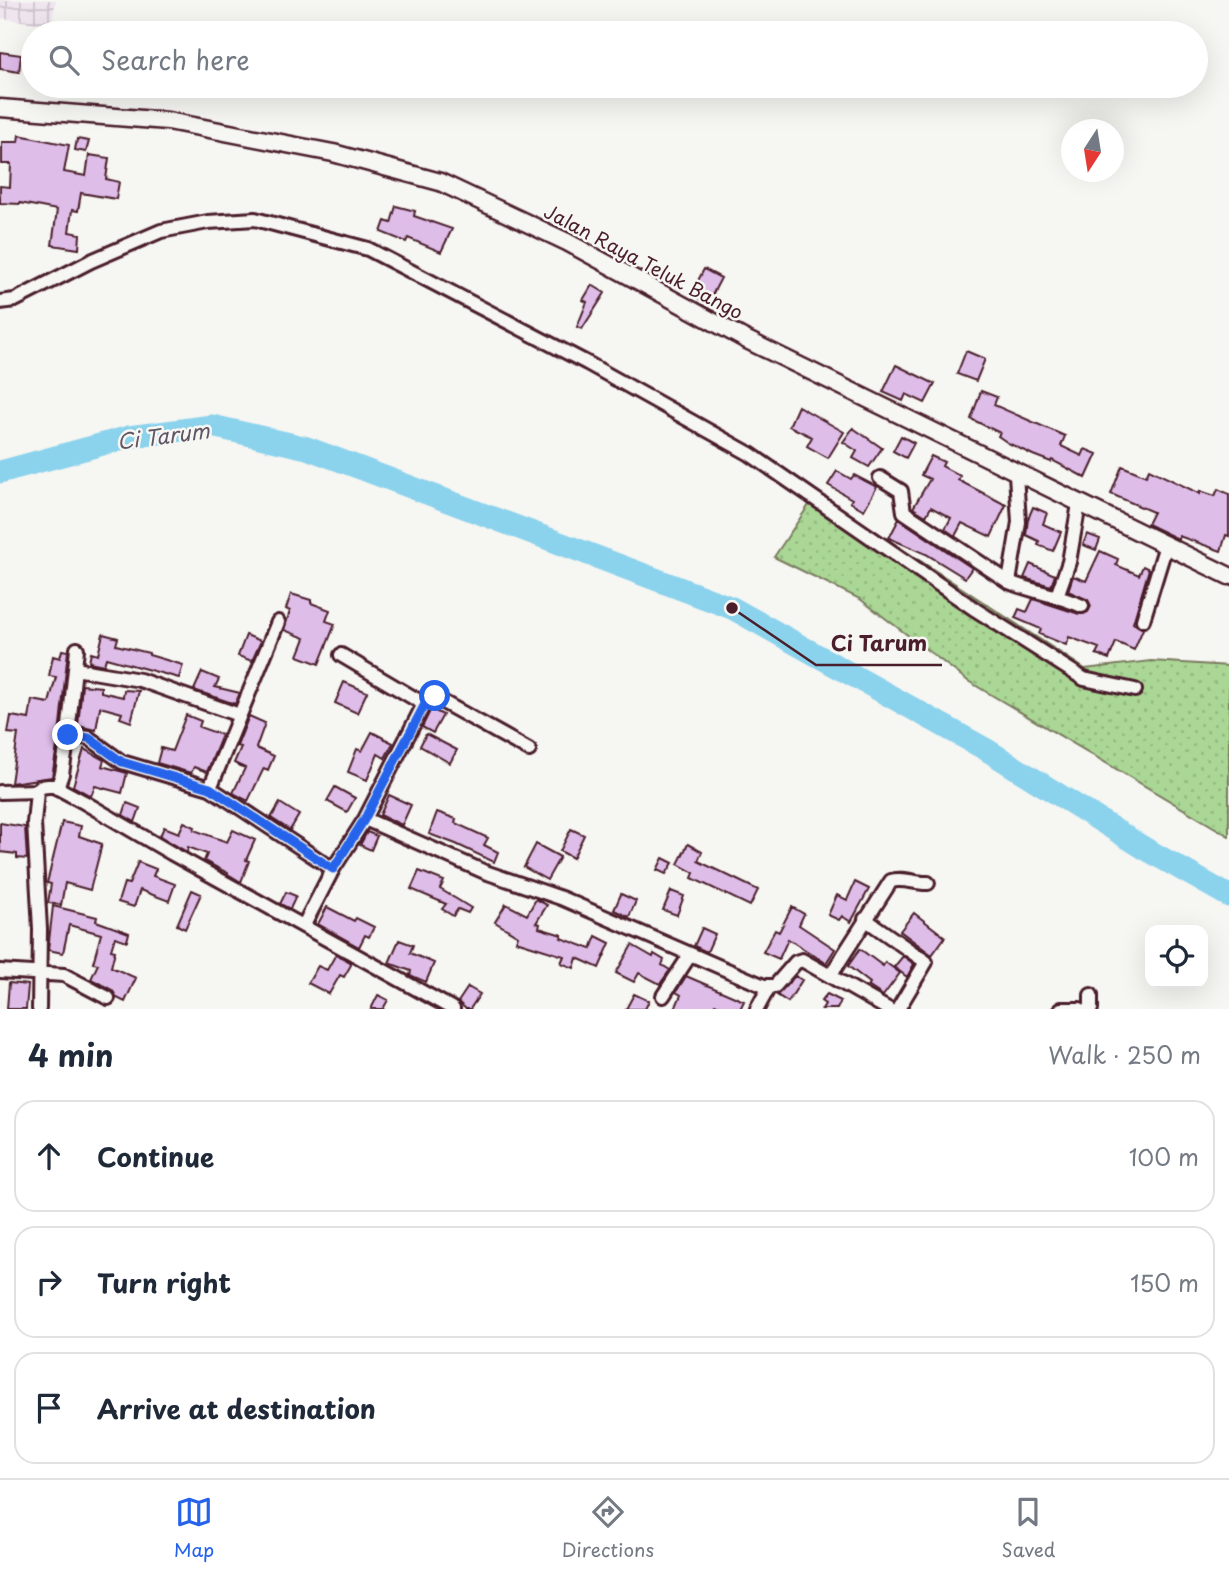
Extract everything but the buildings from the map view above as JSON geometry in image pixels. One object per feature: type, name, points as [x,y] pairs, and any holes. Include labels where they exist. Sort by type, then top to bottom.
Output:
[{"type":"main road","name":"Jalan Raya Teluk Bango","points":[[0,108],[180,123],[333,153],[439,182],[567,242],[745,339],[1229,576]]},
{"type":"street","points":[[0,302],[15,300],[91,261],[161,231],[208,222],[255,219],[368,248],[587,363],[750,454],[976,610],[1084,679],[1135,690]]},
{"type":"street","points":[[1009,582],[1018,522],[1016,474]]},
{"type":"street","points":[[880,478],[901,491],[904,512],[1009,582],[1082,606]]},
{"type":"street","points":[[1057,596],[1069,562],[1079,503]]},
{"type":"street","points":[[1143,620],[1166,545]]},
{"type":"street","points":[[210,788],[278,622]]},
{"type":"street","points":[[57,788],[68,735],[77,649]]},
{"type":"street","points":[[341,655],[425,704]]},
{"type":"street","points":[[75,669],[140,680],[239,715]]},
{"type":"street","points":[[304,925],[333,869],[365,819],[430,697],[437,696],[529,750]]},
{"type":"street","points":[[68,735],[89,738],[122,762],[210,788],[333,869]]},
{"type":"street","points":[[0,792],[37,792],[44,786],[57,788],[453,1009]]},
{"type":"street","points":[[37,792],[34,823],[40,929],[40,1009]]},
{"type":"street","points":[[365,819],[456,860],[561,898],[769,987],[776,985],[799,960],[888,1009]]},
{"type":"street","points":[[830,975],[891,881],[896,879],[918,884],[928,883]]},
{"type":"street","points":[[865,919],[926,962],[898,1009]]},
{"type":"street","points":[[663,996],[691,955]]},
{"type":"street","points":[[0,971],[64,975],[108,998]]},
{"type":"street","points":[[757,1009],[769,987]]},
{"type":"street","points":[[1091,995],[1091,1009]]},
{"type":"street","points":[[1061,1009],[1080,1009]]},
{"type":"shaded area","points":[[0,0],[56,0],[52,21],[0,18]]},
{"type":"green space","points":[[817,493],[1085,669],[1151,661],[1229,666],[1229,836],[968,681],[860,599],[774,557]]},
{"type":"waterway","name":"Ci Tarum","points":[[0,472],[129,437],[212,426],[307,448],[732,608],[987,750],[1144,848],[1229,896]]},
{"type":"place","name":"Ci Tarum","points":[[732,608]]},
{"type":"route","points":[[68,735],[89,738],[122,762],[210,788],[333,869],[383,787],[425,704],[430,697],[435,696]]}]
